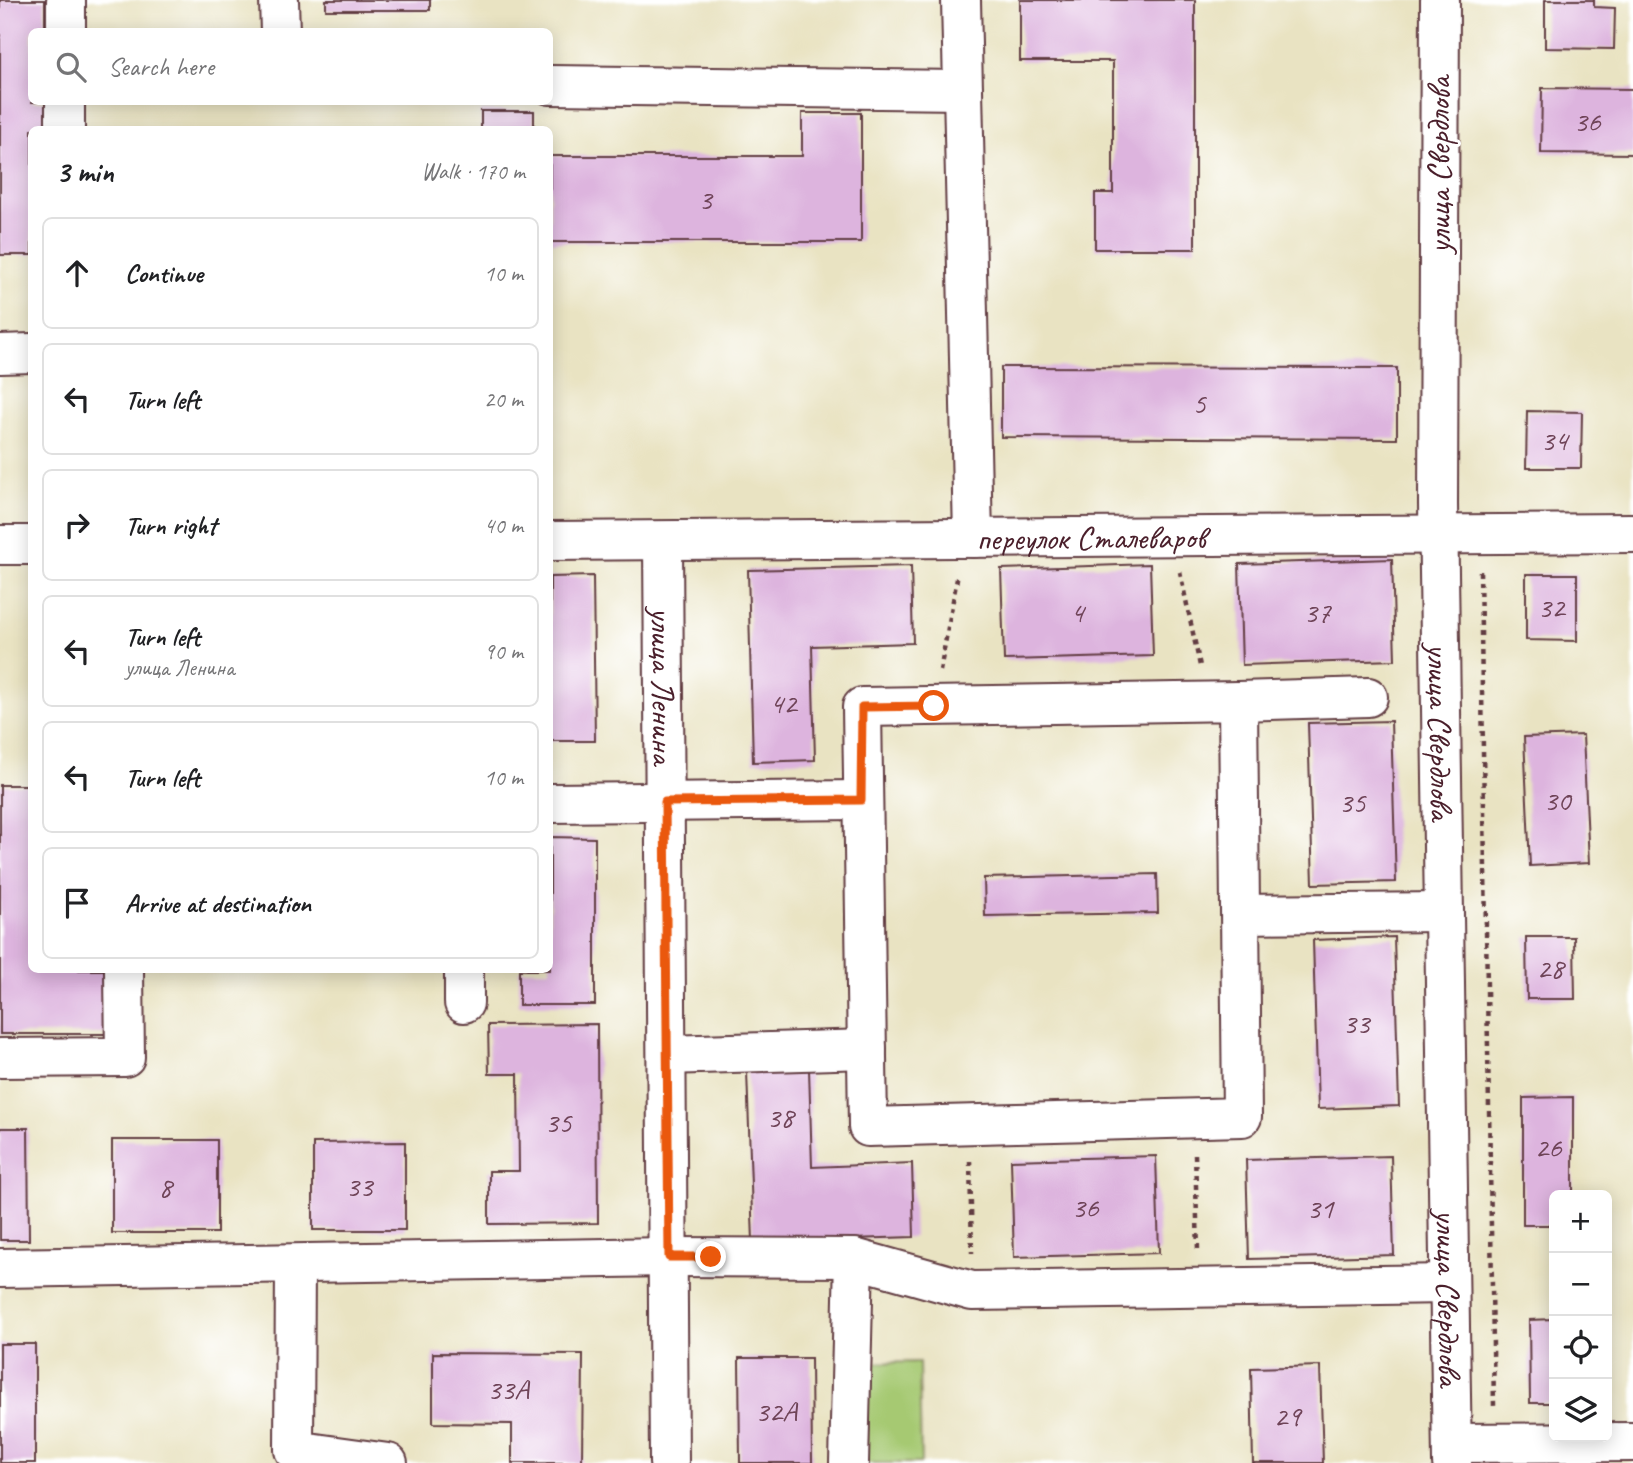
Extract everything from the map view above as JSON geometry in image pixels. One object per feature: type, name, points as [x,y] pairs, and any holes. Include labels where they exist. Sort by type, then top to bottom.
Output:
[{"type":"street","points":[[66,0],[66,28]]},
{"type":"street","points":[[279,0],[280,28]]},
{"type":"street","points":[[961,0],[969,538]]},
{"type":"street","name":"улица Свердлова","points":[[1440,0],[1438,534],[1452,1453]]},
{"type":"street","points":[[553,85],[963,90]]},
{"type":"street","points":[[65,105],[65,126]]},
{"type":"street","points":[[0,354],[28,354]]},
{"type":"street","name":"переулок Сталеваров","points":[[553,541],[1633,533]]},
{"type":"street","name":"улица Ленина","points":[[663,541],[669,1463]]},
{"type":"street","points":[[0,545],[28,545]]},
{"type":"street","points":[[1223,701],[1242,915],[1242,1118],[868,1127],[861,800],[862,707],[1368,696]]},
{"type":"street","points":[[553,803],[861,800]]},
{"type":"street","points":[[1242,915],[1444,912]]},
{"type":"street","points":[[0,1059],[125,1058],[124,973]]},
{"type":"street","points":[[667,1055],[867,1049]]},
{"type":"street","points":[[0,1268],[669,1257],[854,1258],[972,1291],[1449,1284]]},
{"type":"street","points":[[849,1463],[854,1258]]},
{"type":"street","points":[[295,1264],[294,1450],[387,1463]]},
{"type":"street","points":[[1452,1453],[1494,1442],[1633,1442]]},
{"type":"path","points":[[1480,534],[1494,1442]]},
{"type":"path","points":[[1172,537],[1223,701]]},
{"type":"path","points":[[934,706],[969,538]]},
{"type":"path","points":[[1194,1118],[1199,1287]]},
{"type":"path","points":[[970,1125],[972,1291]]},
{"type":"green space","points":[[919,1362],[921,1463],[866,1463],[864,1363]]},
{"type":"building","points":[[0,0],[45,0],[45,28],[28,28],[28,105],[45,105],[45,126],[28,126],[28,255],[0,255]]},
{"type":"building","points":[[326,0],[430,0],[430,10],[326,10]]},
{"type":"building","points":[[1020,0],[1195,0],[1195,249],[1095,249],[1095,193],[1113,193],[1113,61],[1020,61]]},
{"type":"building","points":[[1545,0],[1594,0],[1594,7],[1615,8],[1614,49],[1545,48]]},
{"type":"building","points":[[1542,88],[1633,89],[1633,154],[1541,153]]},
{"type":"building","points":[[481,111],[534,111],[534,126],[481,126]]},
{"type":"building","points":[[802,113],[861,113],[861,242],[553,242],[553,156],[802,156]]},
{"type":"building","points":[[1001,367],[1397,368],[1397,439],[1001,437]]},
{"type":"building","points":[[1527,411],[1582,412],[1581,468],[1526,468]]},
{"type":"building","points":[[1392,559],[1395,660],[1242,665],[1239,564]]},
{"type":"building","points":[[1150,564],[1153,656],[1004,660],[1001,569]]},
{"type":"building","points":[[911,566],[913,643],[812,646],[815,760],[753,762],[748,570]]},
{"type":"building","points":[[1526,574],[1577,574],[1577,641],[1526,640]]},
{"type":"building","points":[[593,576],[595,741],[553,741],[553,577]]},
{"type":"building","points":[[1391,721],[1396,882],[1313,884],[1308,723]]},
{"type":"building","points":[[1583,735],[1589,863],[1530,866],[1524,737]]},
{"type":"building","points":[[0,785],[28,785],[28,973],[109,973],[109,1034],[0,1034]]},
{"type":"building","points":[[553,837],[595,838],[595,1005],[519,1005],[519,973],[553,973]]},
{"type":"building","points":[[1157,874],[1158,913],[985,916],[984,878]]},
{"type":"building","points":[[1394,937],[1399,1106],[1318,1109],[1313,940]]},
{"type":"building","points":[[1526,937],[1574,937],[1575,999],[1527,999]]},
{"type":"building","points":[[597,1024],[598,1223],[489,1224],[489,1171],[519,1171],[518,1074],[489,1074],[488,1025]]},
{"type":"building","points":[[809,1069],[812,1167],[912,1163],[914,1237],[753,1242],[747,1071]]},
{"type":"building","points":[[1573,1097],[1573,1190],[1549,1190],[1549,1225],[1523,1225],[1523,1098]]},
{"type":"building","points":[[0,1128],[28,1128],[29,1240],[0,1240]]},
{"type":"building","points":[[112,1140],[217,1140],[217,1233],[112,1233]]},
{"type":"building","points":[[405,1142],[405,1230],[313,1230],[313,1143]]},
{"type":"building","points":[[1156,1156],[1159,1253],[1014,1257],[1011,1160]]},
{"type":"building","points":[[1391,1156],[1394,1255],[1249,1259],[1246,1160]]},
{"type":"building","points":[[1549,1319],[1549,1403],[1530,1403],[1529,1320]]},
{"type":"building","points":[[0,1344],[35,1344],[35,1463],[0,1463]]},
{"type":"building","points":[[433,1353],[583,1354],[582,1463],[512,1463],[512,1424],[433,1423]]},
{"type":"building","points":[[739,1358],[811,1358],[812,1463],[740,1463]]},
{"type":"building","points":[[1320,1366],[1323,1463],[1253,1463],[1251,1368]]},
{"type":"route","points":[[711,1257],[669,1257],[665,802],[861,800],[862,707],[934,706]]}]
